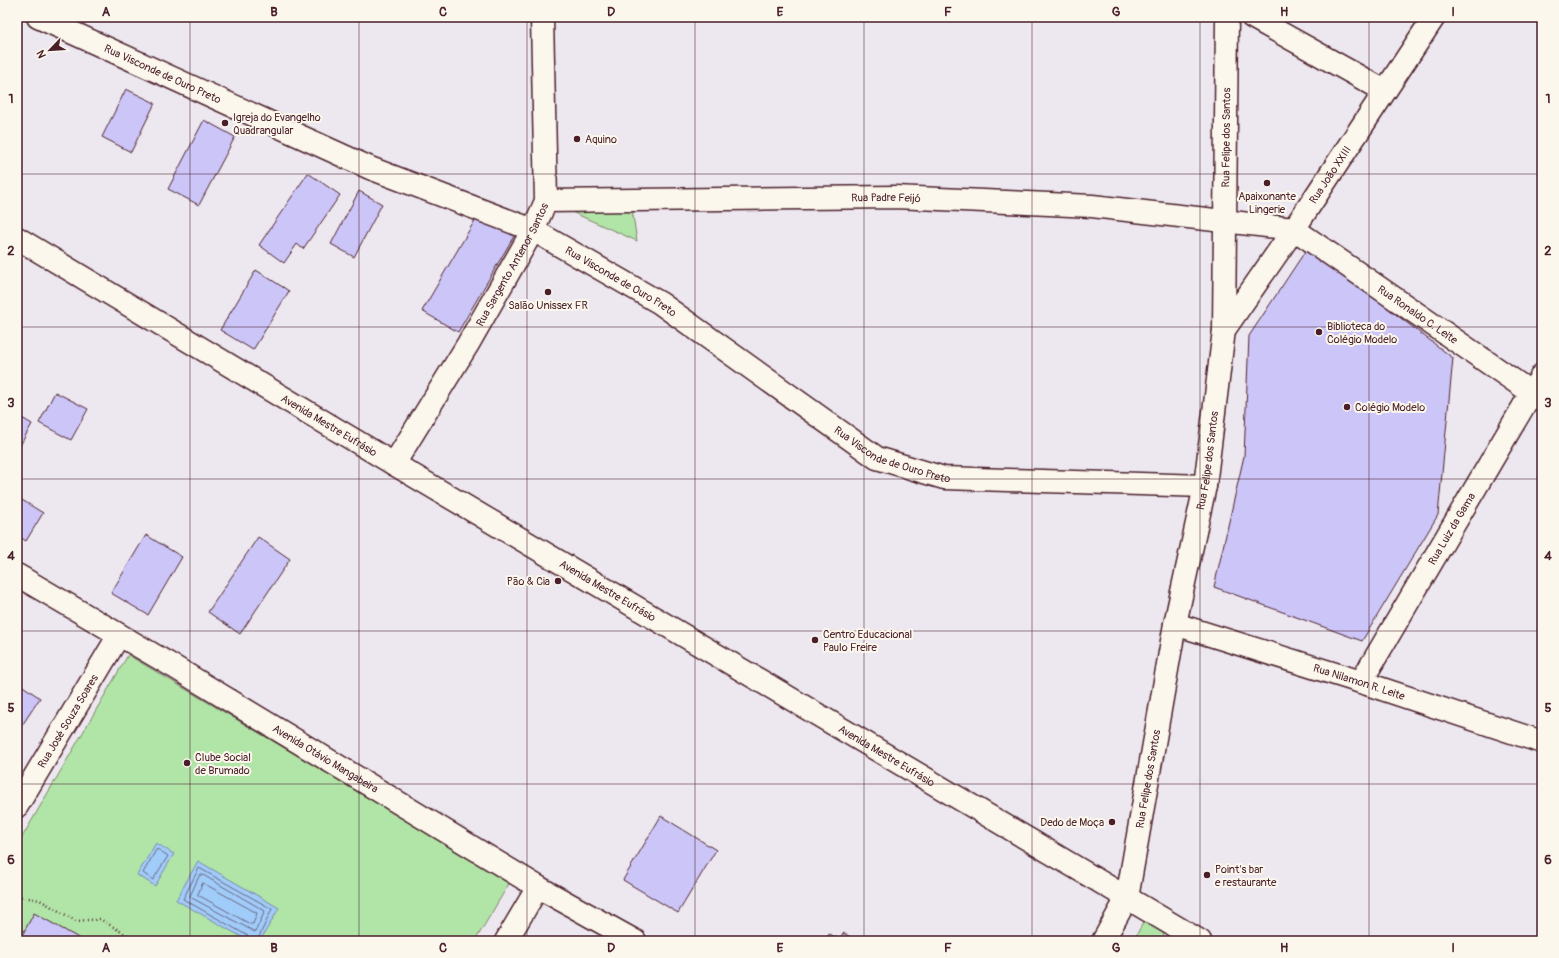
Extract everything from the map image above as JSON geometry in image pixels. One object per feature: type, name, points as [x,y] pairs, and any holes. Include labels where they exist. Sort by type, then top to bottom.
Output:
[{"type":"street","name":"Rua Visconde de Ouro Preto","points":[[38,17],[370,168],[533,230],[660,303],[877,458],[944,478],[1205,486]]},
{"type":"street","name":"Rua Sargento Antenor Santos","points":[[394,464],[468,344],[533,230],[546,202],[542,17]]},
{"type":"street","name":"Rua Felipe dos Santos","points":[[1103,941],[1127,898],[1175,624],[1205,486],[1224,330],[1227,17]]},
{"type":"street","points":[[1252,17],[1385,91]]},
{"type":"street","name":"Rua João XXIII","points":[[1224,330],[1294,229],[1434,17]]},
{"type":"street","name":"Rua Padre Feijó","points":[[546,202],[895,197],[1092,206],[1294,229]]},
{"type":"street","name":"Rua Ronaldo C. Leite","points":[[1294,229],[1538,389]]},
{"type":"street","name":"Avenida Mestre Eufrásio","points":[[17,238],[394,464],[1127,898],[1174,933],[1200,941]]},
{"type":"street","name":"Rua Luiz da Gama","points":[[1360,682],[1538,389]]},
{"type":"street","name":"Avenida Otávio Mangabeira","points":[[17,575],[538,887],[635,941]]},
{"type":"street","name":"Rua Nilamon R. Leite","points":[[1175,624],[1360,682],[1542,742]]},
{"type":"street","name":"Rua José Souza Soares","points":[[17,806],[119,635]]},
{"type":"street","points":[[506,941],[538,887]]},
{"type":"path","points":[[17,896],[40,900],[76,921],[100,919],[137,941]]},
{"type":"green space","points":[[631,203],[637,241],[565,209]]},
{"type":"green space","name":"Clube Social de Brumado","points":[[128,655],[510,882],[475,941],[17,941],[17,846]]},
{"type":"green space","points":[[1154,913],[1165,922],[1163,941],[1133,941],[1143,923]]},
{"type":"water","points":[[156,843],[174,854],[155,886],[137,875]]},
{"type":"water","points":[[198,861],[279,908],[260,941],[249,941],[176,900]]},
{"type":"building","points":[[126,89],[155,103],[131,152],[102,137]]},
{"type":"building","points":[[204,120],[235,137],[199,205],[168,189]]},
{"type":"building","points":[[308,173],[340,195],[303,249],[297,244],[284,263],[259,245]]},
{"type":"building","points":[[359,191],[382,204],[354,257],[331,244]]},
{"type":"building","points":[[478,215],[514,236],[458,332],[422,311]]},
{"type":"building","name":"Colégio Modelo","points":[[1308,247],[1453,358],[1438,515],[1362,641],[1214,587],[1244,456],[1249,336]]},
{"type":"building","points":[[256,270],[289,291],[253,350],[220,330]]},
{"type":"building","points":[[55,392],[88,409],[71,440],[39,423]]},
{"type":"building","points":[[17,415],[32,424],[17,451]]},
{"type":"building","points":[[17,497],[43,513],[26,541],[17,535]]},
{"type":"building","points":[[146,535],[182,557],[148,615],[111,593]]},
{"type":"building","points":[[258,537],[290,559],[240,634],[208,612]]},
{"type":"building","points":[[17,682],[40,698],[17,733]]},
{"type":"building","points":[[661,816],[716,850],[678,913],[623,880]]},
{"type":"building","points":[[34,913],[84,941],[19,941]]},
{"type":"building","points":[[843,933],[858,941],[825,941],[829,934],[840,939]]},
{"type":"place","name":"Igreja do Evangelho Quadrangular","points":[[225,123]]},
{"type":"place","name":"Aquino","points":[[577,139]]},
{"type":"place","name":"Apaixonante Lingerie","points":[[1267,183]]},
{"type":"place","name":"Salão Unissex FR","points":[[548,292]]},
{"type":"place","name":"Biblioteca do Colégio Modelo","points":[[1319,332]]},
{"type":"place","name":"Colégio Modelo","points":[[1347,407]]},
{"type":"place","name":"Pão & Cia","points":[[558,581]]},
{"type":"place","name":"Centro Educacional Paulo Freire","points":[[815,640]]},
{"type":"place","name":"Clube Social de Brumado","points":[[187,763]]},
{"type":"place","name":"Dedo de Moça","points":[[1112,822]]},
{"type":"place","name":"Point's bar e restaurante","points":[[1207,875]]}]
